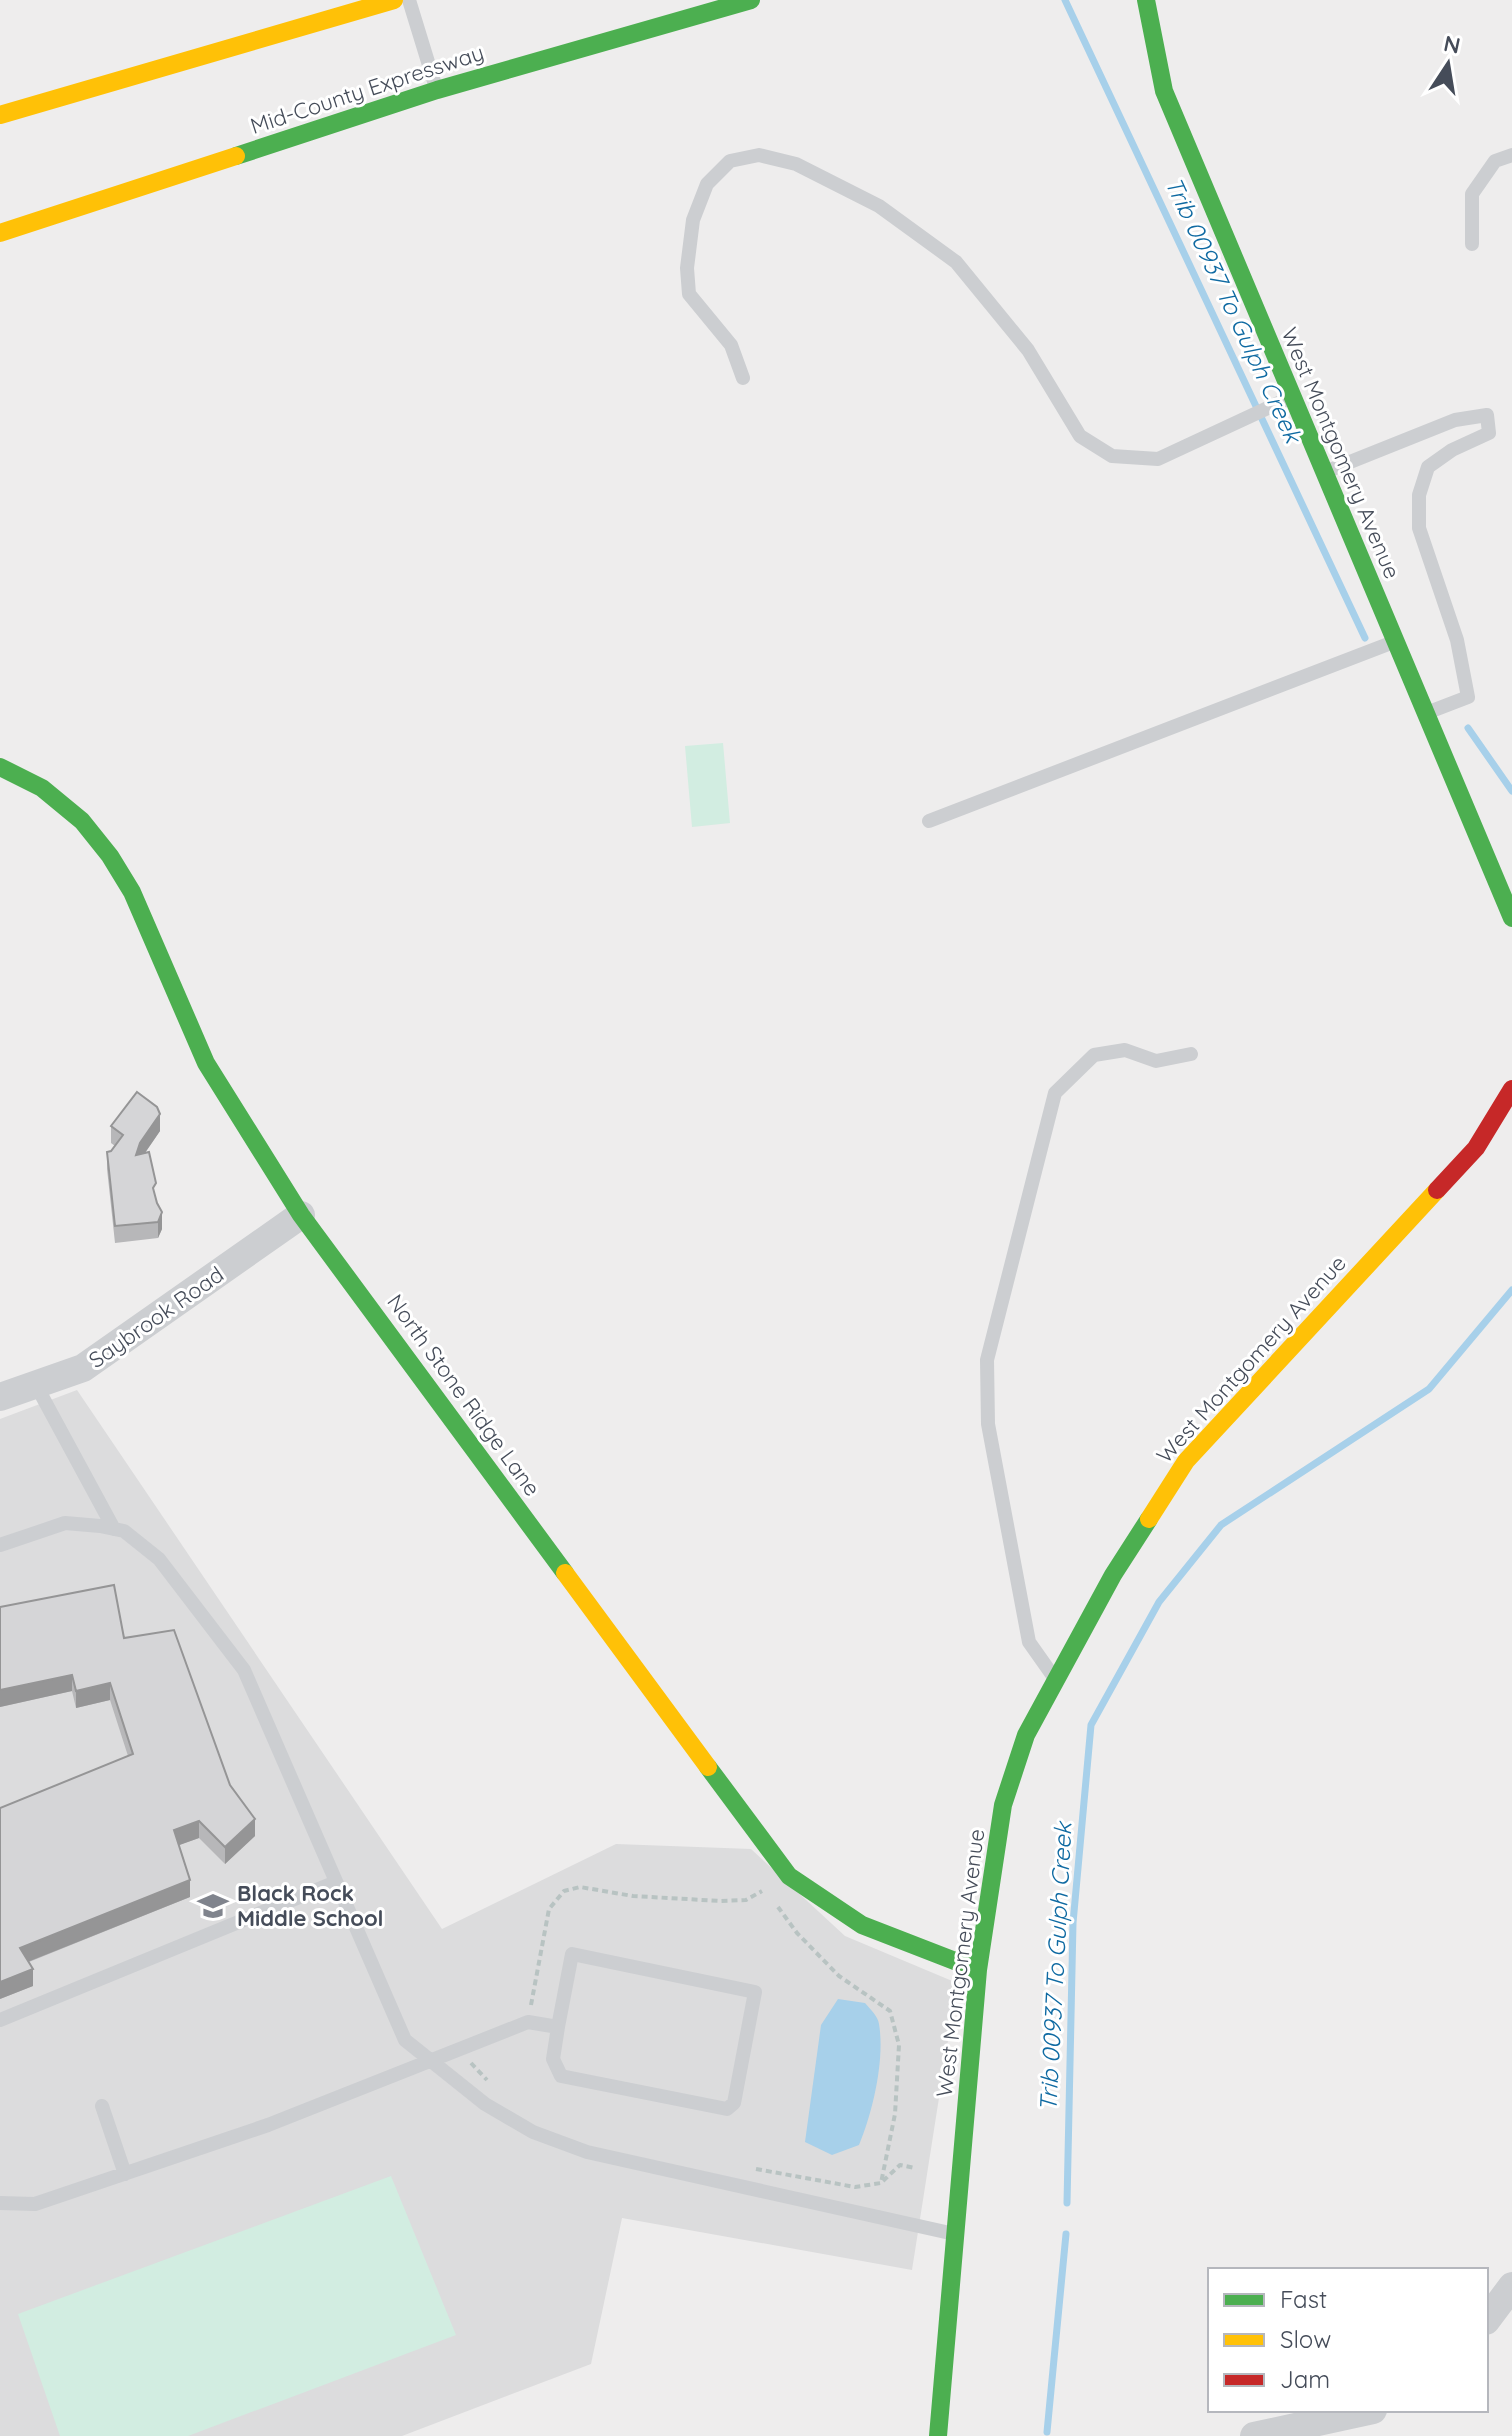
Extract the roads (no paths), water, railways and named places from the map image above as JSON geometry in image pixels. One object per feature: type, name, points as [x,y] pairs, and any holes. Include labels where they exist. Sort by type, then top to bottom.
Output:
[{"type":"main road","points":[[0,115],[394,0]]},
{"type":"main road","name":"Mid-County Expressway","points":[[0,233],[437,90],[751,0]]},
{"type":"main road","name":"West Montgomery Avenue","points":[[1146,0],[1164,91],[1512,918]]},
{"type":"main road","name":"North Stone Ridge Lane","points":[[0,767],[42,788],[82,821],[110,856],[132,892],[206,1063],[301,1215],[789,1876],[862,1925],[978,1970]]},
{"type":"main road","name":"West Montgomery Avenue","points":[[938,2436],[978,1970],[1003,1805],[1026,1735],[1113,1575],[1186,1461],[1476,1148],[1512,1089]]},
{"type":"street","name":"Saybrook Road","points":[[0,1397],[83,1368],[301,1215]]},
{"type":"street","points":[[1488,2318],[1512,2286]]},
{"type":"street","points":[[1254,2436],[1364,2412]]},
{"type":"lane","points":[[409,0],[437,90]]},
{"type":"lane","points":[[743,378],[731,345],[689,294],[687,268],[693,220],[707,184],[730,161],[759,155],[796,164],[879,206],[956,262],[1028,350],[1080,436],[1112,456],[1158,459],[1291,398]]},
{"type":"lane","points":[[1472,244],[1472,194],[1495,161],[1512,155]]},
{"type":"lane","points":[[1323,473],[1455,420],[1487,415],[1489,433],[1452,450],[1428,467],[1419,495],[1419,528],[1457,640],[1468,697],[1425,714]]},
{"type":"lane","points":[[929,821],[1395,642]]},
{"type":"lane","points":[[1055,1679],[1029,1642],[988,1424],[987,1360],[1055,1093],[1094,1055],[1125,1050],[1156,1061],[1191,1054]]},
{"type":"lane","points":[[36,1385],[114,1529]]},
{"type":"lane","points":[[0,1545],[65,1523],[124,1531],[159,1559],[244,1670],[405,2040],[485,2104],[533,2132],[587,2152],[955,2234]]},
{"type":"lane","points":[[0,2020],[336,1882]]},
{"type":"lane","points":[[572,1954],[755,1992],[734,2103],[727,2109],[561,2076],[553,2059],[558,2027],[572,1954]]},
{"type":"lane","points":[[0,2203],[35,2204],[268,2125],[528,2022],[558,2027]]},
{"type":"lane","points":[[102,2106],[125,2174]]},
{"type":"water","points":[[838,1999],[865,2003],[874,2013],[879,2024],[880,2053],[873,2101],[859,2145],[832,2155],[805,2142],[821,2025]]},
{"type":"waterway","name":"Trib 00937 To Gulph Creek","points":[[1065,0],[1365,638]]},
{"type":"waterway","name":"Trib 00937 To Gulph Creek","points":[[1468,728],[1512,791]]},
{"type":"waterway","name":"Trib 00937 To Gulph Creek","points":[[1067,2203],[1073,1923],[1091,1725],[1159,1602],[1221,1525],[1429,1389],[1512,1290]]},
{"type":"waterway","name":"Trib 00937 To Gulph Creek","points":[[1047,2432],[1066,2234]]},
{"type":"place","name":"Black Rock Middle School","points":[[213,1906]]}]
